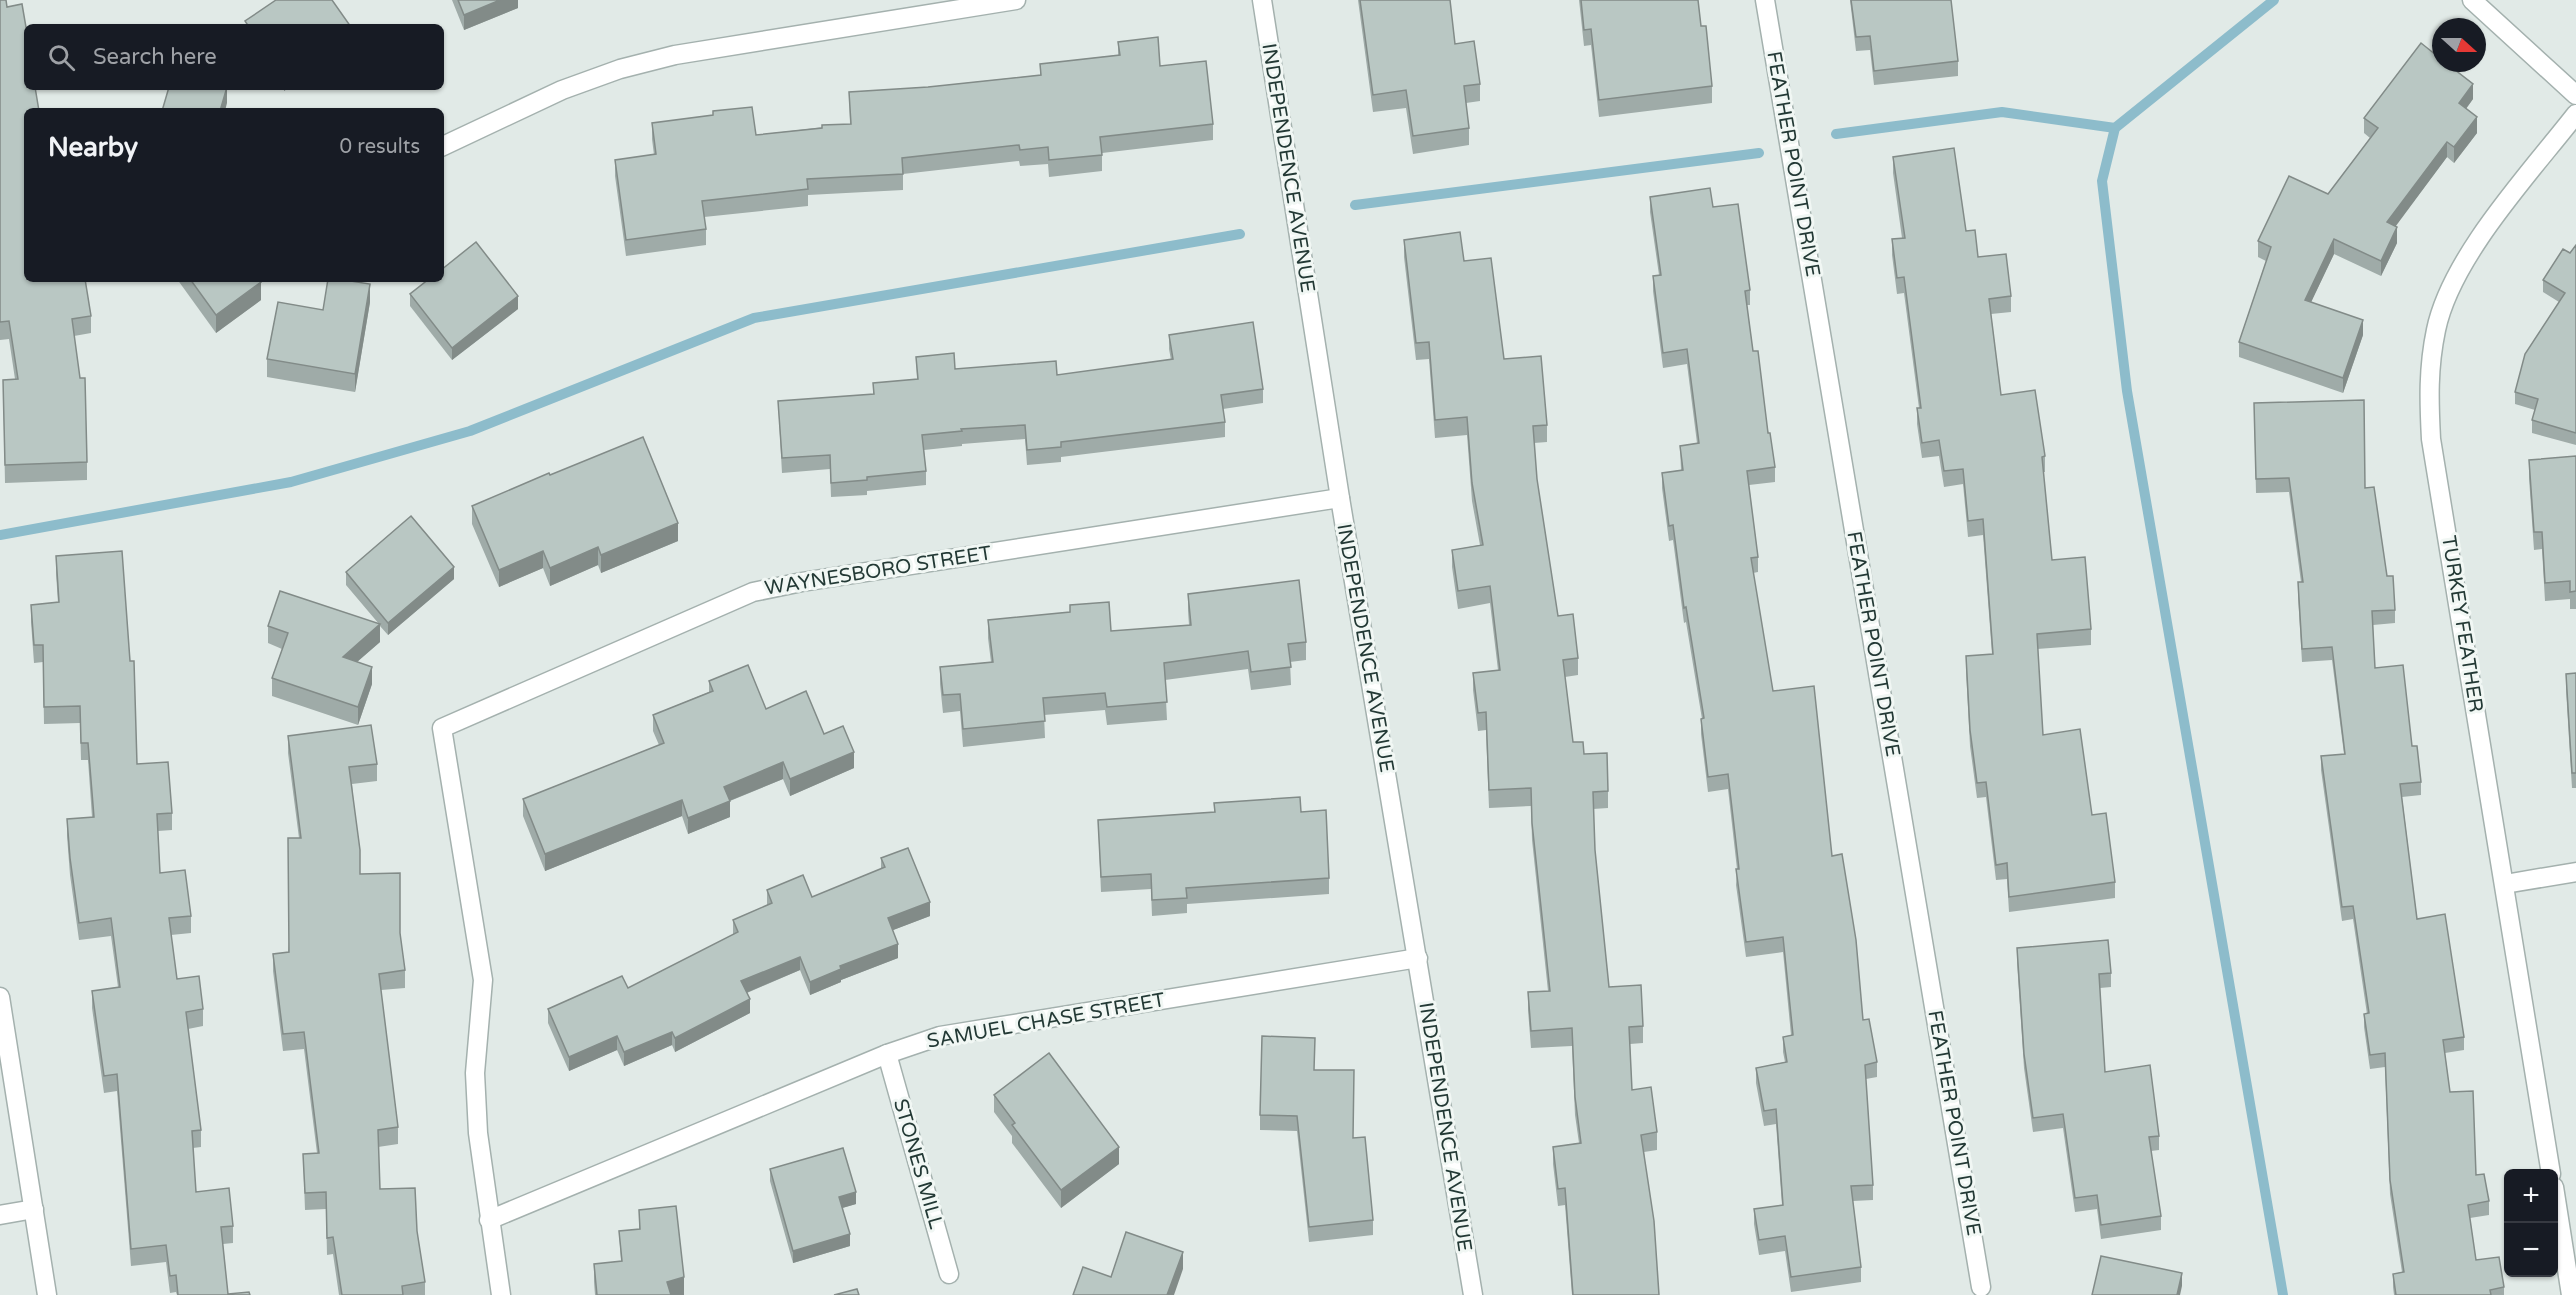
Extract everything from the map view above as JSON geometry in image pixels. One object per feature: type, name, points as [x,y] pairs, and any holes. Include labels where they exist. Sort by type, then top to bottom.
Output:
[{"type":"street","points":[[444,146],[562,90],[620,69],[675,55],[1016,0]]},
{"type":"street","name":"INDEPENDENCE AVENUE","points":[[1262,0],[1340,498],[1473,1295]]},
{"type":"street","name":"FEATHER POINT DRIVE","points":[[1765,0],[1981,1287]]},
{"type":"street","points":[[2472,0],[2576,95]]},
{"type":"street","name":"TURKEY FEATHER","points":[[2550,1169],[2431,439],[2428,384],[2436,328],[2456,276],[2484,231],[2576,114]]},
{"type":"street","name":"WAYNESBORO STREET","points":[[489,1220],[478,1133],[475,1073],[483,980],[442,728],[753,592],[802,582],[1340,498]]},
{"type":"street","points":[[2505,884],[2576,872]]},
{"type":"street","name":"SAMUEL CHASE STREET","points":[[489,1220],[887,1054],[940,1036],[1418,958]]},
{"type":"street","points":[[0,997],[47,1295]]},
{"type":"street","name":"STONES MILL","points":[[887,1054],[950,1274]]},
{"type":"street","points":[[0,1215],[34,1209]]},
{"type":"street","points":[[2558,1217],[2571,1295]]},
{"type":"street","points":[[489,1220],[501,1295]]},
{"type":"building","points":[[0,0],[6,0],[7,7],[22,4],[25,24],[24,90],[36,90],[38,108],[24,108],[24,282],[85,282],[91,316],[72,319],[80,378],[85,378],[87,462],[5,465],[3,380],[18,379],[9,321],[0,322]]},
{"type":"building","points":[[276,0],[332,0],[349,24],[247,24],[245,21]]},
{"type":"building","points":[[458,0],[500,0],[464,15]]},
{"type":"building","points":[[1360,0],[1450,0],[1455,44],[1474,41],[1480,84],[1464,86],[1469,128],[1413,136],[1406,90],[1373,95]]},
{"type":"building","points":[[1581,0],[1698,0],[1701,26],[1706,26],[1712,86],[1599,100],[1591,29],[1584,30]]},
{"type":"building","points":[[1851,0],[1951,0],[1958,61],[1874,71],[1870,36],[1856,37]]},
{"type":"building","points":[[1158,37],[1160,66],[1206,61],[1213,124],[1100,137],[1102,155],[1049,160],[1048,147],[1020,150],[1019,145],[902,158],[903,174],[807,179],[808,189],[702,201],[706,229],[626,240],[615,160],[656,154],[652,123],[713,115],[713,111],[752,107],[756,135],[822,128],[822,125],[851,124],[849,92],[928,87],[1041,75],[1040,64],[1120,55],[1118,42]]},
{"type":"building","points":[[2421,43],[2432,52],[2432,72],[2458,72],[2473,84],[2459,103],[2477,117],[2454,147],[2447,142],[2387,222],[2397,227],[2381,261],[2334,239],[2305,300],[2363,320],[2343,378],[2239,342],[2271,247],[2258,241],[2289,176],[2328,194],[2378,128],[2364,118]]},
{"type":"building","points":[[168,90],[226,90],[221,108],[163,108]]},
{"type":"building","points":[[1954,148],[1966,231],[1975,230],[1978,257],[2006,254],[2011,296],[1989,299],[2001,395],[2035,390],[2045,456],[2042,457],[2052,560],[2085,557],[2091,629],[2037,634],[2043,735],[2080,729],[2092,815],[2106,813],[2115,882],[2009,897],[2007,863],[1996,865],[1986,782],[1977,783],[1970,730],[1966,656],[1993,654],[1983,519],[1968,521],[1963,469],[1944,471],[1939,440],[1922,443],[1917,408],[1921,408],[1904,277],[1897,278],[1892,239],[1905,238],[1893,157]]},
{"type":"building","points":[[1710,188],[1713,207],[1738,204],[1750,290],[1745,291],[1753,351],[1758,351],[1768,433],[1770,433],[1775,467],[1747,471],[1758,557],[1751,558],[1773,691],[1814,686],[1832,856],[1842,854],[1856,940],[1863,1020],[1869,1019],[1877,1062],[1865,1065],[1873,1185],[1851,1186],[1861,1267],[1791,1277],[1785,1236],[1759,1240],[1754,1209],[1783,1205],[1776,1109],[1764,1111],[1756,1068],[1787,1062],[1783,1037],[1793,1035],[1783,937],[1746,942],[1736,869],[1739,869],[1728,774],[1708,777],[1701,719],[1704,718],[1686,607],[1684,608],[1673,525],[1669,526],[1662,473],[1683,470],[1680,446],[1699,443],[1687,349],[1663,353],[1653,276],[1661,275],[1650,197]]},
{"type":"building","points":[[1460,232],[1464,261],[1491,258],[1504,359],[1541,356],[1547,425],[1533,426],[1537,479],[1558,616],[1573,614],[1578,658],[1563,660],[1573,742],[1583,742],[1584,754],[1607,753],[1608,791],[1593,792],[1595,850],[1609,987],[1641,985],[1643,1026],[1629,1027],[1632,1090],[1651,1087],[1657,1132],[1641,1135],[1654,1221],[1659,1295],[1573,1295],[1565,1188],[1558,1189],[1553,1147],[1581,1143],[1575,1097],[1572,1028],[1531,1031],[1528,992],[1550,991],[1532,823],[1531,788],[1489,790],[1486,712],[1478,713],[1473,673],[1500,670],[1490,586],[1458,591],[1452,550],[1483,545],[1472,483],[1467,417],[1435,420],[1429,342],[1416,343],[1404,240]]},
{"type":"building","points":[[476,242],[518,296],[452,348],[410,294],[425,282],[444,282],[444,268]]},
{"type":"building","points":[[2576,245],[2576,433],[2532,420],[2538,399],[2515,392],[2525,354],[2565,293],[2543,280],[2563,249],[2570,253]]},
{"type":"building","points":[[192,282],[261,282],[216,315]]},
{"type":"building","points":[[328,282],[370,284],[355,374],[267,359],[278,302],[323,310]]},
{"type":"building","points":[[1253,322],[1263,389],[1221,395],[1225,422],[1061,442],[1061,447],[1027,450],[1025,425],[961,429],[962,431],[922,435],[926,471],[831,483],[830,455],[782,458],[778,401],[874,394],[873,383],[918,379],[916,357],[954,353],[955,369],[1056,361],[1057,375],[1173,359],[1169,335]]},
{"type":"building","points":[[2364,400],[2365,488],[2374,487],[2387,576],[2393,576],[2395,610],[2372,611],[2375,668],[2403,665],[2412,746],[2417,746],[2421,782],[2400,784],[2417,919],[2445,914],[2464,1037],[2443,1040],[2450,1092],[2473,1091],[2476,1175],[2484,1174],[2489,1201],[2468,1205],[2476,1260],[2499,1257],[2504,1287],[2490,1290],[2491,1295],[2396,1295],[2393,1274],[2404,1272],[2390,1180],[2385,1053],[2370,1055],[2364,1014],[2369,1013],[2353,906],[2342,907],[2321,756],[2345,754],[2332,647],[2302,649],[2298,582],[2303,582],[2289,478],[2256,479],[2254,403]]},
{"type":"building","points":[[643,437],[678,523],[601,555],[598,547],[550,568],[543,551],[499,570],[472,506]]},
{"type":"building","points":[[2576,456],[2576,591],[2570,592],[2570,581],[2545,583],[2542,532],[2534,532],[2529,460]]},
{"type":"building","points":[[411,516],[454,567],[388,623],[346,572]]},
{"type":"building","points":[[122,551],[130,661],[134,661],[137,764],[168,762],[172,813],[157,814],[160,873],[185,870],[191,916],[169,918],[177,979],[199,976],[203,1009],[186,1012],[201,1130],[192,1131],[196,1192],[229,1188],[233,1226],[221,1227],[228,1294],[249,1292],[250,1295],[178,1295],[176,1275],[170,1276],[166,1245],[131,1249],[117,1074],[104,1076],[92,991],[120,987],[111,918],[79,923],[70,858],[67,819],[94,817],[88,743],[81,743],[80,706],[44,707],[43,645],[34,645],[31,605],[59,602],[56,556]]},
{"type":"building","points":[[1299,580],[1306,642],[1288,644],[1291,667],[1251,672],[1248,651],[1164,663],[1167,702],[1107,707],[1105,693],[1043,698],[1045,721],[963,729],[960,694],[943,695],[940,667],[993,662],[988,620],[1070,612],[1070,605],[1109,602],[1111,631],[1191,625],[1188,594]]},
{"type":"building","points":[[280,591],[380,624],[343,657],[372,667],[358,707],[272,678],[288,633],[268,626]]},
{"type":"building","points":[[748,665],[766,709],[806,691],[824,734],[843,726],[854,752],[790,779],[783,762],[724,787],[730,801],[688,818],[682,800],[545,854],[523,799],[664,743],[653,715],[713,691],[709,681]]},
{"type":"building","points":[[2576,673],[2576,773],[2572,773],[2566,674]]},
{"type":"building","points":[[371,725],[377,764],[349,767],[360,850],[360,874],[400,873],[400,933],[405,970],[379,974],[398,1127],[378,1130],[380,1189],[415,1188],[417,1231],[425,1282],[402,1286],[403,1295],[342,1295],[333,1237],[327,1238],[326,1192],[305,1193],[303,1154],[319,1153],[304,1032],[283,1034],[273,954],[289,952],[288,838],[301,838],[288,736]]},
{"type":"building","points":[[1300,797],[1301,812],[1326,810],[1329,878],[1186,888],[1187,898],[1152,900],[1151,874],[1101,877],[1098,820],[1215,812],[1214,803]]},
{"type":"building","points":[[908,848],[930,902],[888,918],[898,944],[840,966],[841,969],[810,982],[800,957],[741,981],[750,999],[675,1038],[672,1032],[624,1052],[617,1036],[569,1057],[548,1009],[622,976],[628,988],[738,932],[733,920],[772,903],[767,890],[803,875],[812,897],[885,867],[881,858]]},
{"type":"building","points":[[2108,940],[2111,973],[2099,974],[2105,1072],[2150,1065],[2159,1136],[2149,1137],[2161,1216],[2101,1225],[2097,1195],[2075,1198],[2063,1114],[2033,1118],[2024,1054],[2017,948]]},
{"type":"building","points":[[1262,1036],[1315,1038],[1314,1070],[1354,1070],[1353,1138],[1365,1137],[1373,1220],[1309,1227],[1297,1116],[1260,1115]]},
{"type":"building","points":[[1049,1053],[1119,1147],[1061,1190],[1012,1125],[1015,1123],[994,1095]]},
{"type":"building","points":[[843,1148],[856,1192],[839,1197],[850,1234],[793,1251],[770,1169]]},
{"type":"building","points":[[676,1206],[684,1277],[667,1282],[671,1295],[597,1295],[594,1264],[622,1261],[619,1231],[640,1229],[639,1210]]},
{"type":"building","points":[[1126,1232],[1183,1252],[1167,1295],[1073,1295],[1083,1267],[1111,1277]]},
{"type":"building","points":[[2101,1256],[2182,1273],[2177,1295],[2092,1295]]},
{"type":"building","points":[[857,1289],[859,1295],[834,1295]]},
{"type":"waterway","points":[[2274,0],[2115,128],[2102,181],[2127,391],[2283,1295]]},
{"type":"waterway","points":[[1836,134],[2002,112],[2115,128]]},
{"type":"waterway","points":[[1355,205],[1759,153]]},
{"type":"waterway","points":[[0,535],[291,482],[470,431],[754,318],[1240,234]]}]
